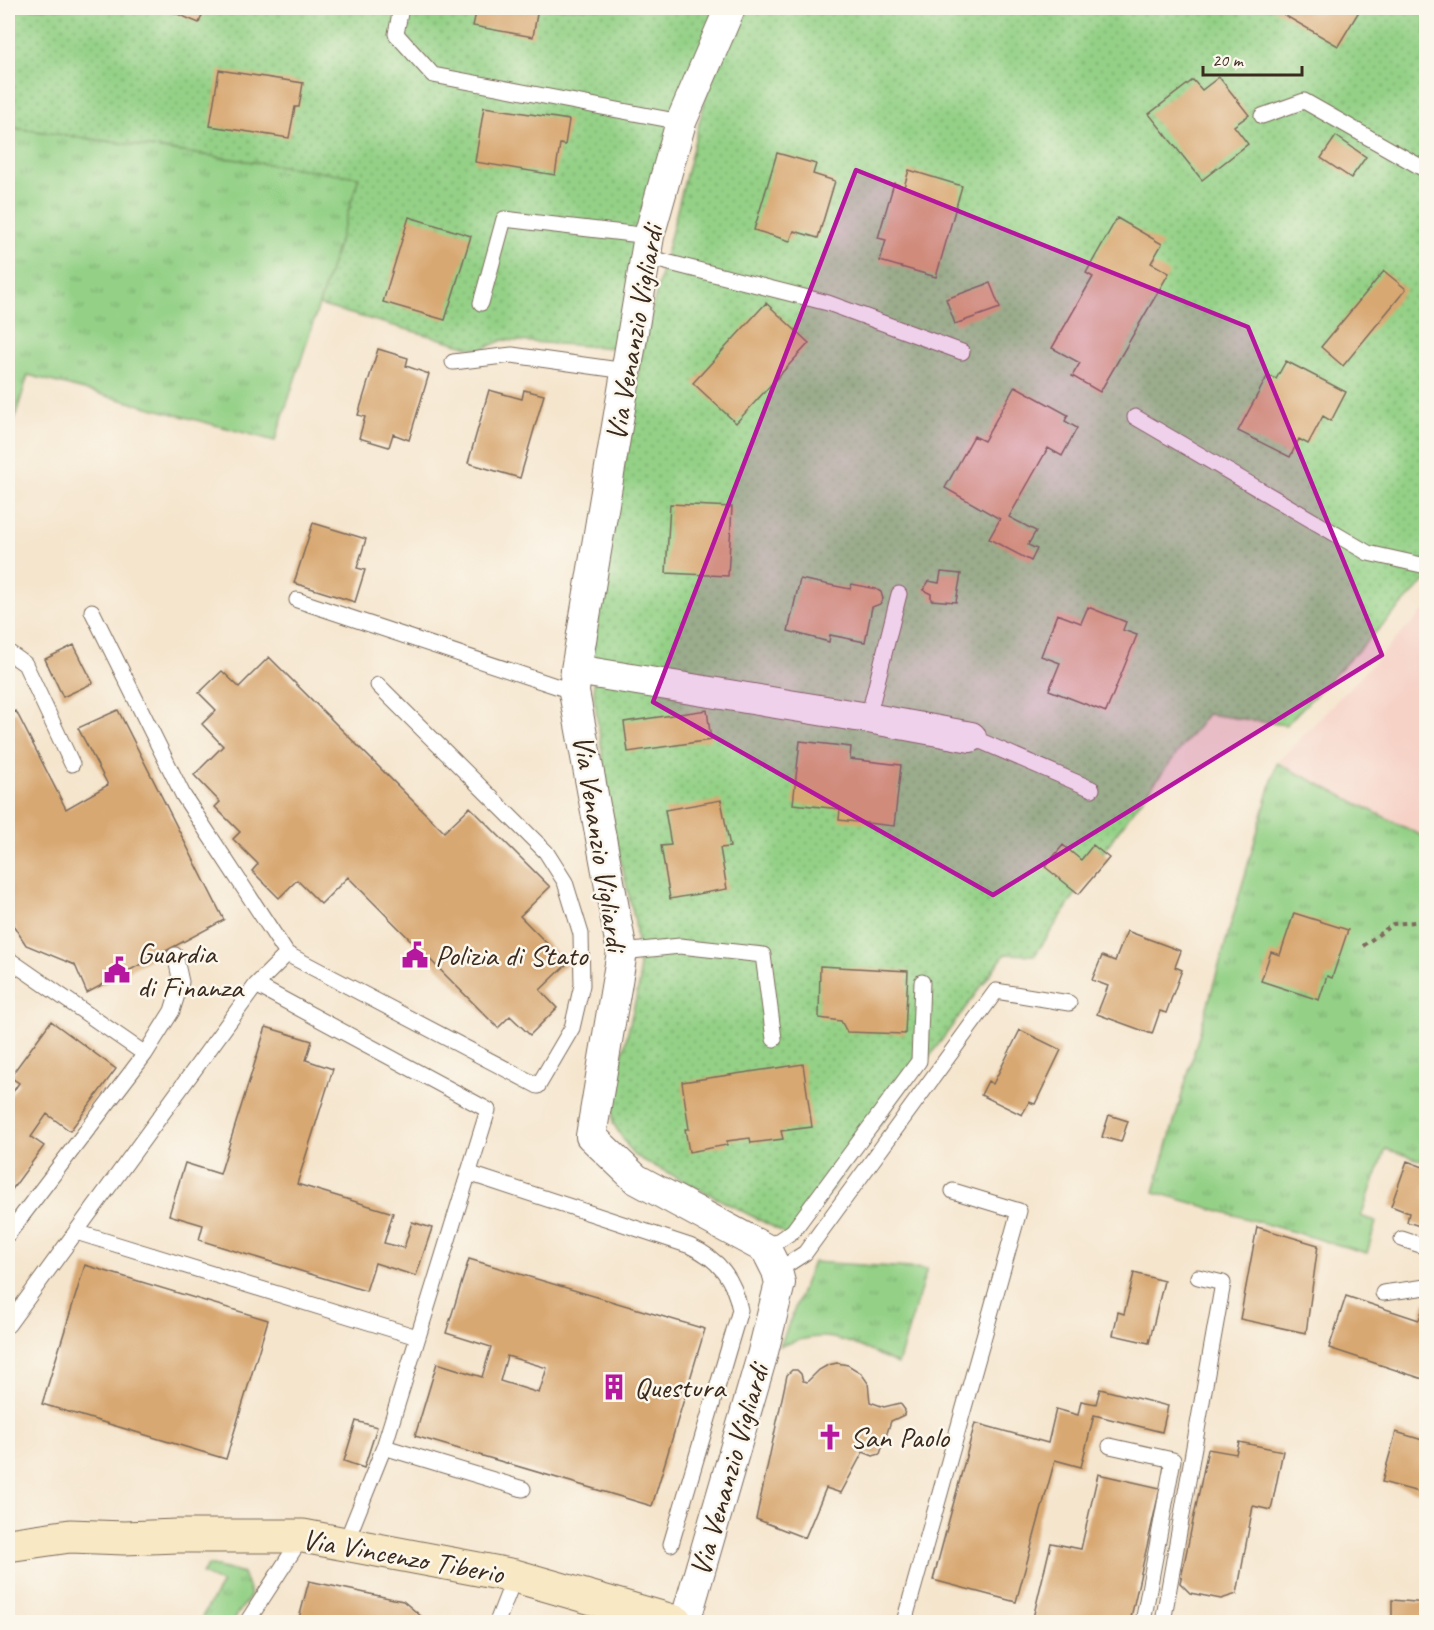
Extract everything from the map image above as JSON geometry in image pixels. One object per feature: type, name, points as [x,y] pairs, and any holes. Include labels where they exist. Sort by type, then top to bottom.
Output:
[{"type":"main road","name":"Via Vincenzo Tiberio","points":[[8,1545],[70,1536],[124,1538],[303,1536],[346,1542],[515,1576],[676,1623]]},
{"type":"main road","name":"Via Vincenzo Tiberio","points":[[8,1568],[124,1538]]},
{"type":"street","name":"Via Venanzio Vigliardi","points":[[685,1623],[762,1356],[780,1283],[771,1260],[636,1179],[591,1136],[622,952],[575,681],[648,247],[681,122],[730,8]]},
{"type":"street","points":[[575,681],[868,718],[971,737]]},
{"type":"lane","points":[[401,8],[396,34],[433,75],[681,122]]},
{"type":"lane","points":[[1262,116],[1305,101],[1426,170]]},
{"type":"lane","points":[[481,303],[504,219],[648,247],[828,303],[962,352]]},
{"type":"lane","points":[[453,362],[512,355],[626,372]]},
{"type":"lane","points":[[1135,417],[1368,553],[1426,566]]},
{"type":"lane","points":[[868,718],[899,594]]},
{"type":"lane","points":[[297,600],[575,681]]},
{"type":"lane","points":[[92,611],[183,795],[287,954],[537,1086],[572,1028],[582,985],[582,934],[565,882],[546,852],[378,685]]},
{"type":"lane","points":[[8,652],[25,664],[72,764]]},
{"type":"lane","points":[[971,737],[1092,789]]},
{"type":"lane","points":[[622,952],[680,946],[763,954],[774,1039]]},
{"type":"lane","points":[[8,1325],[256,985],[287,954]]},
{"type":"lane","points":[[8,1234],[145,1054],[172,1011],[181,982],[175,955]]},
{"type":"lane","points":[[8,959],[145,1054]]},
{"type":"lane","points":[[771,1260],[919,1061],[922,982]]},
{"type":"lane","points":[[256,985],[488,1110],[384,1447],[346,1542]]},
{"type":"lane","points":[[771,1260],[805,1252],[996,991],[1069,1003]]},
{"type":"lane","points":[[468,1173],[690,1246],[706,1253],[720,1265],[730,1279],[737,1294],[740,1310],[671,1544]]},
{"type":"lane","points":[[904,1623],[1019,1211],[952,1191]]},
{"type":"lane","points":[[76,1232],[417,1337]]},
{"type":"lane","points":[[1402,1239],[1426,1247]]},
{"type":"lane","points":[[1163,1623],[1223,1283],[1198,1277]]},
{"type":"lane","points":[[1383,1293],[1426,1287]]},
{"type":"lane","points":[[1110,1446],[1173,1460],[1143,1623]]},
{"type":"lane","points":[[384,1447],[523,1489]]},
{"type":"lane","points":[[247,1623],[303,1536]]},
{"type":"lane","points":[[497,1623],[515,1576]]},
{"type":"path","points":[[1363,946],[1393,924],[1426,921]]},
{"type":"highlighted area","points":[[856,170],[1248,327],[1382,655],[993,895],[653,702]]},
{"type":"shaded area","points":[[1426,608],[1426,838],[1277,763]]},
{"type":"green space","points":[[8,8],[720,8],[643,224],[614,348],[503,340],[480,350],[319,305],[359,177],[8,127]]},
{"type":"green space","points":[[746,8],[1426,8],[1426,580],[1286,725],[1207,714],[1115,835],[1035,955],[1005,954],[793,1242],[779,1230],[633,1155],[613,1123],[613,1094],[640,981],[635,922],[613,828],[594,696],[593,650],[642,349],[709,84]]},
{"type":"green space","points":[[8,127],[360,177],[275,441],[28,375],[8,441]]},
{"type":"green space","points":[[1277,763],[1426,838],[1426,1162],[1386,1149],[1361,1216],[1376,1222],[1367,1253],[1154,1192]]},
{"type":"green space","points":[[813,1262],[927,1269],[898,1364],[854,1344],[826,1337],[808,1338],[780,1346]]},
{"type":"green space","points":[[208,1565],[243,1573],[251,1595],[232,1622],[199,1622],[222,1583],[202,1574]]},
{"type":"building","points":[[168,8],[205,8],[199,23],[168,10]]},
{"type":"building","points":[[477,8],[538,8],[533,37],[473,26]]},
{"type":"building","points":[[1272,8],[1361,8],[1338,46]]},
{"type":"building","points":[[219,70],[303,83],[299,107],[295,107],[289,138],[210,126]]},
{"type":"building","points":[[1219,77],[1249,115],[1234,126],[1248,144],[1202,180],[1149,114],[1193,80],[1202,90]]},
{"type":"building","points":[[484,107],[569,120],[565,145],[560,144],[555,175],[475,162]]},
{"type":"building","points":[[1336,136],[1366,157],[1351,178],[1321,158]]},
{"type":"building","points":[[777,153],[816,164],[813,174],[835,181],[818,238],[794,231],[790,241],[754,230]]},
{"type":"building","points":[[909,170],[962,186],[936,277],[880,261],[886,240],[878,238],[894,183],[904,187]]},
{"type":"building","points":[[409,217],[471,236],[445,320],[383,302]]},
{"type":"building","points":[[1117,218],[1162,244],[1151,263],[1169,273],[1100,392],[1072,376],[1080,363],[1052,348],[1093,277],[1086,273]]},
{"type":"building","points":[[1384,271],[1406,289],[1343,366],[1321,347]]},
{"type":"building","points":[[990,283],[1000,308],[955,324],[946,299]]},
{"type":"building","points":[[766,303],[809,343],[736,423],[693,383]]},
{"type":"building","points":[[378,349],[408,358],[406,366],[429,374],[409,440],[393,434],[389,447],[359,438],[365,417],[358,415]]},
{"type":"building","points":[[1286,361],[1346,392],[1331,421],[1323,416],[1308,444],[1299,439],[1290,457],[1238,431],[1268,375],[1276,379]]},
{"type":"building","points":[[1015,386],[1068,415],[1065,421],[1077,428],[1062,456],[1048,448],[1009,517],[1036,531],[1028,545],[1037,549],[1031,561],[989,539],[1000,519],[945,488],[974,436],[984,441]]},
{"type":"building","points":[[489,390],[522,399],[524,390],[544,395],[520,478],[468,463]]},
{"type":"building","points":[[670,504],[732,507],[728,576],[666,573]]},
{"type":"building","points":[[313,523],[366,539],[357,568],[365,570],[355,602],[294,583]]},
{"type":"building","points":[[941,572],[961,574],[956,602],[931,600],[931,594],[923,590],[929,581],[939,583]]},
{"type":"building","points":[[800,579],[850,589],[852,584],[881,592],[883,599],[880,604],[872,607],[865,642],[830,635],[829,642],[788,631]]},
{"type":"building","points":[[1088,607],[1126,622],[1123,630],[1137,635],[1106,712],[1049,690],[1060,663],[1041,656],[1057,614],[1081,623]]},
{"type":"building","points":[[74,645],[93,683],[63,697],[45,659]]},
{"type":"building","points":[[269,657],[444,832],[470,807],[550,887],[520,916],[567,964],[540,990],[557,1008],[530,1035],[510,1016],[498,1028],[348,877],[321,904],[297,880],[279,898],[252,871],[258,864],[233,839],[240,832],[215,807],[220,802],[194,775],[223,746],[202,724],[216,710],[199,693],[222,671],[239,687]]},
{"type":"building","points":[[118,710],[224,920],[87,993],[75,965],[26,945],[8,917],[8,715],[16,711],[66,809],[108,785],[78,728]]},
{"type":"building","points":[[707,710],[711,740],[628,752],[624,722]]},
{"type":"building","points":[[800,741],[851,747],[850,759],[901,765],[894,826],[839,820],[840,809],[793,804]]},
{"type":"building","points":[[721,800],[730,847],[720,848],[727,889],[670,899],[661,846],[671,845],[665,810]]},
{"type":"building","points":[[1063,845],[1081,860],[1093,845],[1109,858],[1079,894],[1045,867]]},
{"type":"building","points":[[1294,913],[1348,930],[1332,978],[1327,976],[1319,1000],[1261,981],[1271,952],[1280,955]]},
{"type":"building","points":[[1127,931],[1181,951],[1175,967],[1182,970],[1166,1013],[1160,1011],[1152,1034],[1097,1014],[1108,986],[1092,980],[1102,956],[1115,961]]},
{"type":"building","points":[[820,966],[908,971],[905,1034],[847,1032],[841,1021],[819,1018]]},
{"type":"building","points":[[51,1021],[116,1069],[70,1131],[47,1114],[31,1137],[44,1146],[8,1195],[8,1099],[19,1083],[10,1077]]},
{"type":"building","points":[[266,1027],[312,1041],[306,1060],[333,1069],[297,1184],[393,1213],[384,1243],[404,1248],[412,1222],[432,1228],[416,1276],[375,1263],[366,1291],[199,1240],[203,1225],[169,1215],[185,1163],[220,1174]]},
{"type":"building","points":[[1020,1030],[1061,1050],[1035,1104],[1029,1102],[1022,1115],[981,1095],[988,1081],[993,1084]]},
{"type":"building","points":[[803,1064],[812,1127],[781,1131],[783,1139],[751,1143],[750,1138],[727,1141],[727,1145],[689,1152],[685,1129],[689,1129],[682,1082]]},
{"type":"building","points":[[1109,1115],[1128,1121],[1121,1142],[1102,1137]]},
{"type":"building","points":[[1407,1161],[1426,1168],[1426,1228],[1407,1222],[1409,1213],[1391,1206]]},
{"type":"building","points":[[1257,1227],[1318,1245],[1306,1333],[1240,1319]]},
{"type":"building","name":"Questura","points":[[469,1259],[705,1329],[652,1506],[415,1436],[437,1363],[482,1377],[491,1347],[446,1333]],"holes":[[[507,1356],[547,1368],[539,1393],[500,1381]]]},
{"type":"building","points":[[85,1265],[268,1320],[226,1459],[42,1404]]},
{"type":"building","points":[[1134,1273],[1164,1281],[1149,1343],[1113,1335],[1118,1312],[1124,1314]]},
{"type":"building","points":[[1346,1296],[1419,1320],[1426,1299],[1426,1380],[1329,1348]]},
{"type":"building","name":"San Paolo","points":[[837,1363],[848,1365],[861,1373],[868,1383],[870,1402],[884,1407],[900,1403],[905,1410],[904,1415],[891,1421],[880,1454],[873,1456],[863,1452],[841,1493],[826,1488],[805,1538],[756,1519],[787,1375],[792,1370],[797,1370],[803,1381],[807,1382],[819,1370]]},
{"type":"building","points":[[1100,1389],[1168,1406],[1162,1432],[1094,1415],[1081,1467],[1055,1460],[1016,1602],[933,1580],[975,1423],[1048,1443],[1056,1409],[1078,1415],[1081,1401],[1096,1404]]},
{"type":"building","points":[[356,1421],[377,1427],[364,1468],[344,1461]]},
{"type":"building","points":[[1396,1432],[1426,1441],[1426,1494],[1382,1482]]},
{"type":"building","points":[[1239,1442],[1283,1451],[1271,1510],[1253,1506],[1237,1594],[1221,1599],[1190,1593],[1180,1583],[1208,1449],[1236,1454]]},
{"type":"building","points":[[1098,1474],[1160,1488],[1130,1622],[1032,1622],[1051,1543],[1081,1549]]},
{"type":"building","points":[[309,1581],[403,1601],[428,1622],[298,1622]]},
{"type":"building","points":[[1392,1600],[1426,1603],[1426,1622],[1392,1622]]},
{"type":"place","name":"Polizia di Stato","points":[[415,955]]},
{"type":"place","name":"Guardia di Finanza","points":[[117,970]]},
{"type":"place","name":"Questura","points":[[614,1387]]},
{"type":"place","name":"San Paolo","points":[[830,1437]]}]
